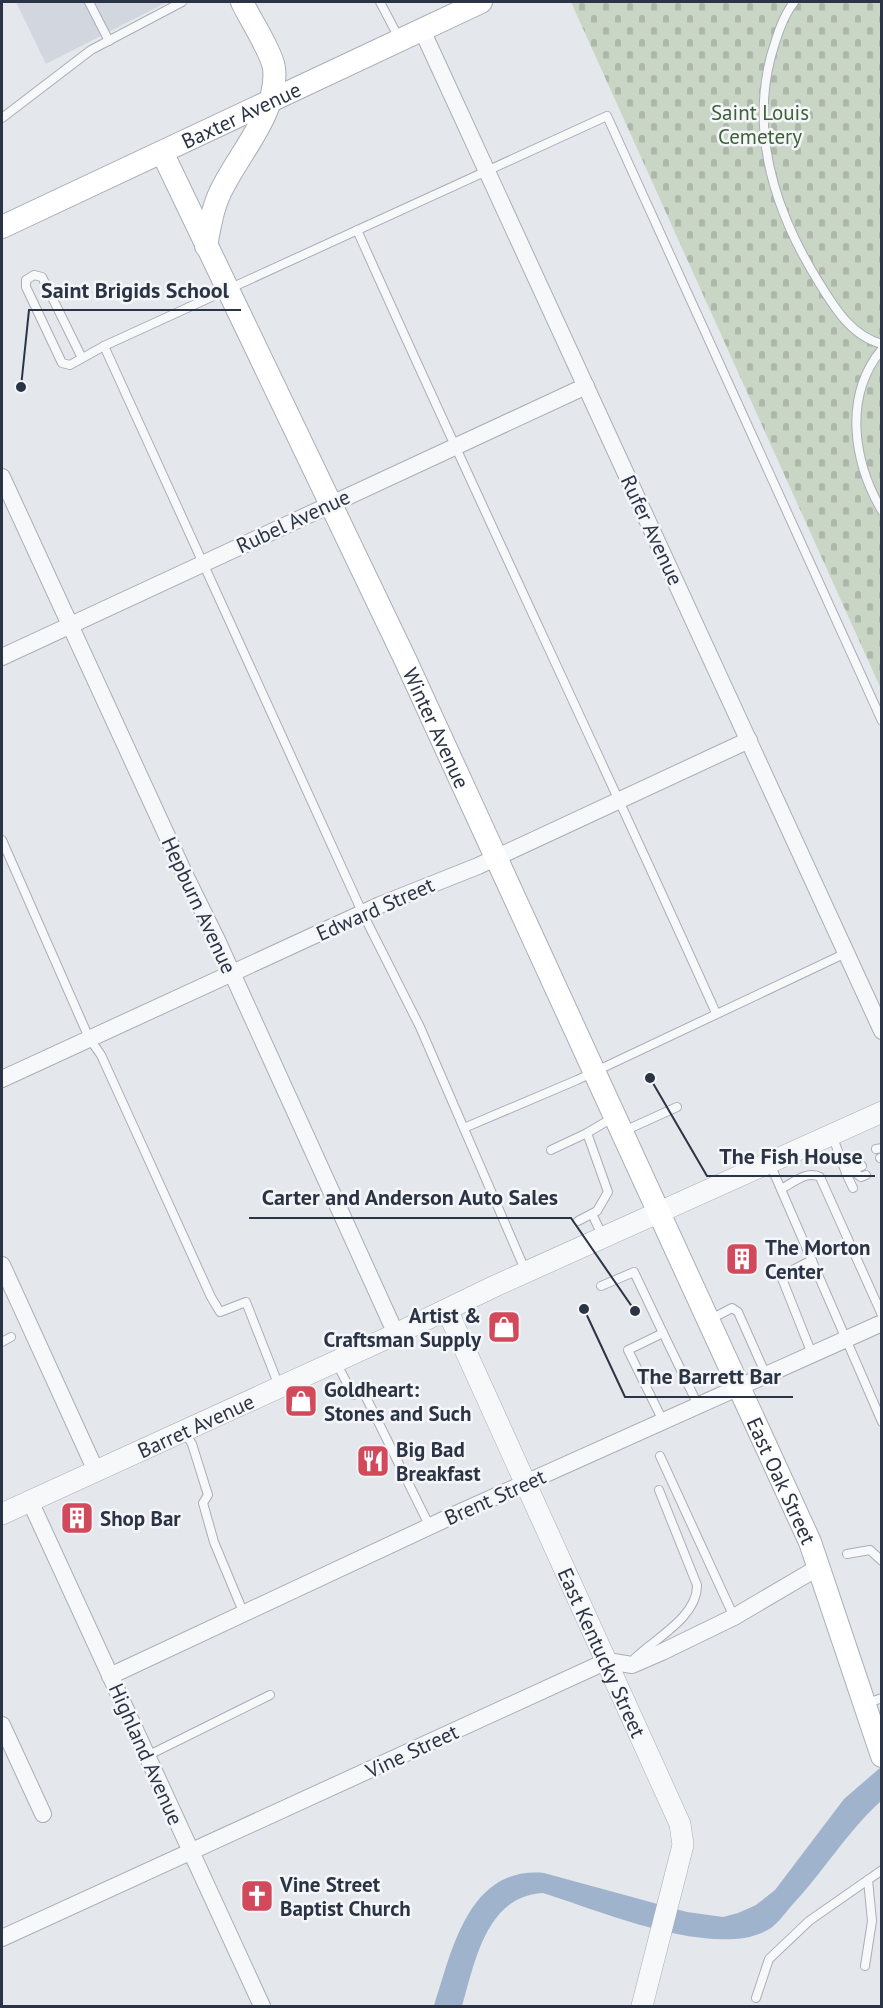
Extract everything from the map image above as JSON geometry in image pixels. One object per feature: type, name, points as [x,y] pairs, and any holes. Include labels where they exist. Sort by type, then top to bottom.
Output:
[{"type":"main road","points":[[206,246],[210,221],[221,190],[269,103],[274,82],[274,65],[242,2]]},
{"type":"main road","name":"Baxter Avenue","points":[[2,227],[481,2]]},
{"type":"main road","name":"Winter Avenue","points":[[162,152],[226,290],[405,659],[657,1213]]},
{"type":"main road","name":"East Oak Street","points":[[657,1213],[819,1567],[873,1701],[880,1752]]},
{"type":"street","name":"Rufer Avenue","points":[[422,30],[882,1031]]},
{"type":"street","name":"Rubel Avenue","points":[[2,657],[586,386]]},
{"type":"street","name":"Hepburn Avenue","points":[[2,477],[396,1334]]},
{"type":"street","name":"Edward Street","points":[[2,1079],[363,914],[494,858],[749,740]]},
{"type":"street","name":"Barret Avenue","points":[[2,1514],[526,1272],[770,1162],[879,1117]]},
{"type":"street","points":[[2,1265],[96,1471]]},
{"type":"street","name":"East Kentucky Street","points":[[447,1310],[526,1485],[618,1663],[680,1824],[683,1845],[642,2007]]},
{"type":"street","name":"Brent Street","points":[[111,1676],[430,1527],[882,1323]]},
{"type":"street","name":"Highland Avenue","points":[[30,1501],[258,2005]]},
{"type":"street","name":"Vine Street","points":[[2,1938],[190,1852],[618,1663],[662,1652],[734,1617],[819,1567]]},
{"type":"street","points":[[2,1725],[43,1815]]},
{"type":"lane","points":[[89,2],[109,41]]},
{"type":"lane","points":[[2,118],[91,50],[182,2]]},
{"type":"lane","points":[[380,2],[400,40]]},
{"type":"lane","points":[[794,2],[779,27],[768,70],[764,136],[771,179],[783,217],[830,300],[860,334],[882,344]]},
{"type":"lane","points":[[82,358],[42,277],[34,275],[26,280],[26,287],[62,363],[70,365],[104,346],[607,116],[882,721]]},
{"type":"lane","points":[[357,230],[454,447],[620,800],[716,1013]]},
{"type":"lane","points":[[104,346],[363,914],[420,1027],[526,1272]]},
{"type":"lane","points":[[882,349],[863,379],[856,419],[857,446],[862,472],[882,511]]},
{"type":"lane","points":[[2,840],[89,1038],[101,1055],[211,1298],[220,1312],[246,1302],[279,1387]]},
{"type":"lane","points":[[464,1128],[593,1071],[846,952]]},
{"type":"lane","points":[[551,1150],[587,1133],[677,1107]]},
{"type":"lane","points":[[578,1221],[597,1212],[609,1192],[587,1133]]},
{"type":"lane","points":[[832,1135],[849,1172],[853,1188]]},
{"type":"lane","points":[[849,1172],[853,1159],[858,1157]]},
{"type":"lane","points":[[770,1162],[882,1422]]},
{"type":"lane","points":[[849,1172],[862,1166]]},
{"type":"lane","points":[[849,1172],[861,1177],[866,1175]]},
{"type":"lane","points":[[781,1189],[804,1176],[814,1174],[820,1177],[882,1315]]},
{"type":"lane","points":[[592,1214],[603,1238]]},
{"type":"lane","points":[[812,1260],[781,1276],[812,1354]]},
{"type":"lane","points":[[601,1286],[634,1272],[698,1405]]},
{"type":"lane","points":[[707,1321],[732,1308],[738,1312],[766,1375]]},
{"type":"lane","points":[[663,1333],[628,1350],[663,1421]]},
{"type":"lane","points":[[2,1342],[11,1337]]},
{"type":"lane","points":[[336,1361],[353,1395],[362,1389],[430,1527]]},
{"type":"lane","points":[[184,1431],[192,1444],[208,1495],[203,1503],[214,1542],[244,1614]]},
{"type":"lane","points":[[660,1456],[734,1617]]},
{"type":"lane","points":[[618,1663],[688,1612],[698,1598],[697,1586],[659,1490]]},
{"type":"lane","points":[[847,1554],[870,1550],[882,1561]]},
{"type":"lane","points":[[147,1756],[270,1695]]},
{"type":"lane","points":[[756,1998],[769,1959],[809,1921],[882,1870]]},
{"type":"lane","points":[[866,1966],[872,1921],[868,1880]]},
{"type":"shaded area","points":[[16,2],[167,2],[46,64]]},
{"type":"green space","name":"Saint Louis Cemetery","points":[[571,2],[881,2],[881,689]]},
{"type":"water","points":[[881,1767],[881,1801],[868,1813],[771,1928],[749,1937],[721,1939],[691,1936],[626,1921],[543,1893],[524,1897],[508,1906],[496,1918],[486,1934],[472,1970],[462,2006],[434,2006],[448,1961],[467,1916],[497,1883],[518,1874],[544,1873],[687,1912],[723,1917],[738,1913],[756,1905],[775,1890],[844,1799]]},
{"type":"place","name":"Saint Brigids School","points":[[21,387]]},
{"type":"place","name":"The Fish House","points":[[650,1078]]},
{"type":"place","name":"The Morton Center","points":[[742,1259]]},
{"type":"place","name":"The Barrett Bar","points":[[584,1309]]},
{"type":"place","name":"Carter and Anderson Auto Sales","points":[[635,1311]]},
{"type":"place","name":"Artist & Craftsman Supply","points":[[504,1327]]},
{"type":"place","name":"Goldheart: Stones and Such","points":[[301,1401]]},
{"type":"place","name":"Big Bad Breakfast","points":[[373,1461]]},
{"type":"place","name":"Shop Bar","points":[[77,1518]]},
{"type":"place","name":"Vine Street Baptist Church","points":[[257,1896]]}]
